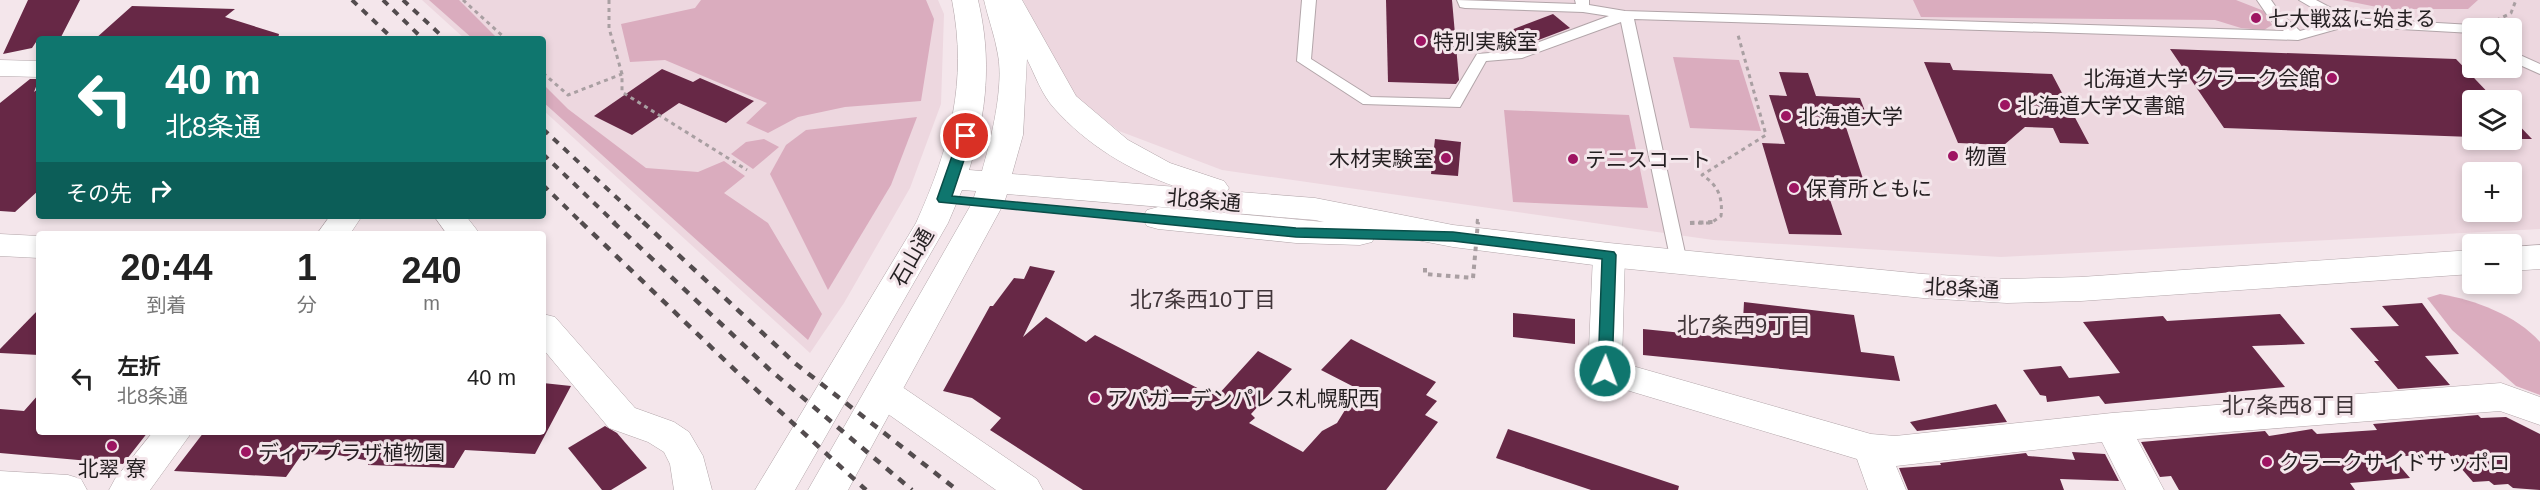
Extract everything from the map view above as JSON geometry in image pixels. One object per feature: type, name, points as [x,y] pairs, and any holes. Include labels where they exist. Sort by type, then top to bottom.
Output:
[{"type":"street","name":"石山通","points":[[775,490],[932,223],[948,189],[966,136],[973,100],[970,18],[965,0]]},
{"type":"street","name":"石山通","points":[[828,490],[991,193],[1008,135],[1012,99],[1012,57],[997,0]]},
{"type":"street","points":[[1008,0],[1064,101],[1117,147],[1159,170],[1209,187],[1315,209]]},
{"type":"street","points":[[0,68],[36,69]]},
{"type":"street","name":"北8条通","points":[[948,189],[1296,232],[1453,236]]},
{"type":"street","name":"北8条通","points":[[991,193],[1315,209],[1453,236],[1609,255],[1923,286],[2007,291],[2081,289],[2462,263]]},
{"type":"street","points":[[335,231],[345,219]]},
{"type":"street","points":[[452,219],[462,231]]},
{"type":"street","points":[[0,245],[36,247]]},
{"type":"street","points":[[1609,255],[1605,371],[1871,449],[1895,450],[2112,427],[2501,397],[2540,411]]},
{"type":"street","points":[[2522,258],[2540,257]]},
{"type":"street","points":[[546,329],[622,418],[636,426],[660,432],[680,443],[688,461],[693,490]]},
{"type":"street","points":[[883,392],[1024,490]]},
{"type":"street","points":[[2112,427],[2145,490]]},
{"type":"street","points":[[128,490],[172,435]]},
{"type":"street","points":[[1871,449],[1887,490]]},
{"type":"street","points":[[0,486],[68,490]]},
{"type":"lane","points":[[1309,0],[1304,61],[1368,101],[1455,104],[1465,82],[1482,57],[1517,55],[1626,15]]},
{"type":"lane","points":[[1464,0],[1465,4],[1582,4],[1626,15],[1734,20],[2298,36],[2347,22],[2462,27]]},
{"type":"lane","points":[[2264,0],[2275,16],[2298,36]]},
{"type":"lane","points":[[2306,0],[2347,22]]},
{"type":"lane","points":[[1626,15],[1679,262]]},
{"type":"lane","points":[[2522,61],[2540,70]]},
{"type":"path","points":[[463,0],[503,36]]},
{"type":"path","points":[[609,0],[609,28],[622,74],[622,92],[747,170]]},
{"type":"path","points":[[2500,18],[2511,13],[2516,0]]},
{"type":"path","points":[[1671,223],[1711,223],[1720,216],[1723,203],[1718,187],[1702,175],[1766,135],[1734,20]]},
{"type":"path","points":[[546,76],[568,95],[622,74]]},
{"type":"path","points":[[1425,268],[1425,274],[1473,278],[1478,216]]},
{"type":"shaded area","points":[[422,0],[938,0],[944,14],[941,104],[910,188],[844,303],[810,353],[546,113],[546,36],[462,36]]},
{"type":"shaded area","points":[[429,0],[459,0],[495,36],[470,36]]},
{"type":"shaded area","points":[[701,0],[926,0],[934,19],[921,101],[845,107],[798,117],[768,133],[746,123],[767,103],[665,60],[630,62],[621,24],[695,8]]},
{"type":"shaded area","name":"北海道大学","points":[[1023,0],[2540,0],[2540,229],[2001,257],[1713,240],[1222,170],[1119,131],[1066,89]]},
{"type":"shaded area","points":[[1913,0],[2236,0],[2264,11],[2272,25],[2264,30],[2241,28],[2215,20],[1921,17]]},
{"type":"shaded area","points":[[2342,0],[2478,0],[2468,9],[2387,9]]},
{"type":"shaded area","points":[[1673,57],[1739,60],[1761,131],[1690,128]]},
{"type":"shaded area","points":[[546,87],[568,109],[646,168],[698,172],[724,161],[745,176],[724,193],[768,223],[822,314],[808,340],[546,105]]},
{"type":"shaded area","name":"テニスコート","points":[[1504,110],[1629,115],[1648,208],[1513,202]]},
{"type":"shaded area","points":[[917,117],[891,185],[828,290],[770,174],[786,145],[806,130]]},
{"type":"shaded area","points":[[764,139],[779,147],[753,169],[731,154],[746,142]]},
{"type":"shaded area","points":[[2440,294],[2467,300],[2494,310],[2519,324],[2540,342],[2540,395],[2516,386],[2452,330],[2427,298]]},
{"type":"building","points":[[28,0],[80,0],[62,36],[36,36],[36,42],[32,48],[3,54]]},
{"type":"building","name":"特別実験室","points":[[1386,0],[1452,0],[1459,80],[1456,84],[1388,82]]},
{"type":"building","points":[[132,6],[235,9],[225,17],[279,34],[279,36],[98,36]]},
{"type":"building","points":[[1553,14],[1570,28],[1515,49],[1498,35]]},
{"type":"building","name":"北海道大学 クラーク会館","points":[[2170,49],[2456,59],[2462,65],[2462,78],[2474,78],[2485,90],[2462,90],[2462,137],[2224,128]]},
{"type":"building","name":"北海道大学文書館","points":[[1924,62],[1950,63],[1953,70],[2052,74],[2089,144],[2060,143],[2053,128],[2025,127],[2004,145],[1958,143]]},
{"type":"building","points":[[662,69],[693,82],[700,78],[754,101],[726,123],[679,103],[632,135],[594,116]]},
{"type":"building","points":[[1779,72],[1808,73],[1816,96],[1860,98],[1868,119],[1843,118],[1867,191],[1826,188],[1842,235],[1789,234],[1762,143],[1785,144],[1769,95],[1787,96]]},
{"type":"building","points":[[30,79],[36,79],[34,92],[36,90],[36,193],[15,212],[0,211],[0,103]]},
{"type":"building","points":[[2522,129],[2532,139],[2522,139]]},
{"type":"building","name":"木材実験室","points":[[1435,139],[1461,142],[1458,176],[1431,174]]},
{"type":"building","points":[[1030,266],[1055,271],[1023,337],[1046,317],[1086,342],[1095,335],[1217,396],[1258,351],[1292,369],[1251,414],[1255,418],[1249,423],[1303,452],[1322,431],[1337,423],[1358,389],[1321,370],[1351,339],[1436,382],[1426,395],[1437,401],[1425,415],[1438,422],[1386,490],[1083,490],[990,430],[1001,418],[972,398],[943,391],[990,306],[993,306],[1014,278],[1024,279]]},
{"type":"building","points":[[1744,302],[1854,315],[1861,352],[1894,356],[1900,381],[1643,355],[1643,329],[1742,339]]},
{"type":"building","points":[[2422,303],[2459,354],[2425,356],[2450,385],[2398,389],[2374,361],[2379,361],[2350,328],[2399,326],[2382,306]]},
{"type":"building","points":[[36,312],[36,355],[0,353],[0,349]]},
{"type":"building","points":[[1513,313],[1575,319],[1575,344],[1513,337]]},
{"type":"building","points":[[2280,314],[2305,344],[2252,346],[2285,387],[2105,404],[2099,396],[2047,402],[2046,396],[2040,395],[2023,370],[2061,366],[2069,378],[2120,373],[2083,322],[2163,316],[2167,321]]},
{"type":"building","points":[[546,383],[571,386],[546,433]]},
{"type":"building","points":[[36,397],[36,435],[146,435],[123,464],[0,453],[0,409],[24,411]]},
{"type":"building","points":[[1996,404],[2007,422],[1917,431],[1910,422]]},
{"type":"building","points":[[2478,415],[2481,418],[2506,417],[2540,434],[2540,490],[2513,488],[2508,484],[2494,485],[2489,481],[2473,482],[2448,453],[2392,457],[2410,478],[2350,483],[2355,490],[2179,490],[2171,476],[2160,477],[2141,442],[2265,431],[2269,436],[2312,429],[2317,434],[2377,430],[2373,424]]},
{"type":"building","points":[[605,426],[617,433],[647,468],[611,490],[602,490],[568,448]]},
{"type":"building","points":[[1508,429],[1679,486],[1678,490],[1591,490],[1496,458]]},
{"type":"building","points":[[202,435],[545,435],[535,454],[465,450],[454,468],[368,465],[370,461],[338,455],[302,454],[286,477],[174,471]]},
{"type":"building","points":[[2072,452],[2105,454],[2119,481],[2060,479],[2064,490],[1908,490],[1899,468],[1941,465],[1940,463],[2026,453],[2028,456],[2075,460]]},
{"type":"railway","points":[[352,0],[390,36]]},
{"type":"railway","points":[[383,0],[420,36]]},
{"type":"railway","points":[[403,0],[442,36]]},
{"type":"railway","points":[[546,132],[644,223]]},
{"type":"railway","points":[[546,157],[615,223]]},
{"type":"railway","points":[[546,188],[582,223]]},
{"type":"railway","points":[[581,222],[737,372],[866,490]]},
{"type":"railway","points":[[613,222],[769,369],[912,490]]},
{"type":"railway","points":[[643,222],[796,364],[957,490]]},
{"type":"place","name":"七大戦茲に始まる","points":[[2256,18]]},
{"type":"place","name":"特別実験室","points":[[1421,41]]},
{"type":"place","name":"北海道大学 クラーク会館","points":[[2332,78]]},
{"type":"place","name":"北海道大学文書館","points":[[2005,105]]},
{"type":"place","name":"北海道大学","points":[[1786,116]]},
{"type":"place","name":"物置","points":[[1953,156]]},
{"type":"place","name":"木材実験室","points":[[1446,158]]},
{"type":"place","name":"テニスコート","points":[[1573,159]]},
{"type":"place","name":"保育所ともに","points":[[1794,188]]},
{"type":"place","name":"アパガーデンパレス札幌駅西","points":[[1095,398]]},
{"type":"place","name":"北翠 寮","points":[[112,446]]},
{"type":"place","name":"ディアプラザ植物園","points":[[246,452]]},
{"type":"place","name":"クラークサイドサッポロ","points":[[2267,462]]},
{"type":"district","name":"北7条西10丁目","points":[[1203,299]]},
{"type":"district","name":"北7条西9丁目","points":[[1744,325]]},
{"type":"district","name":"北7条西8丁目","points":[[2289,405]]},
{"type":"route","points":[[966,136],[944,199],[1296,232],[1453,236],[1609,255],[1605,371]]}]
